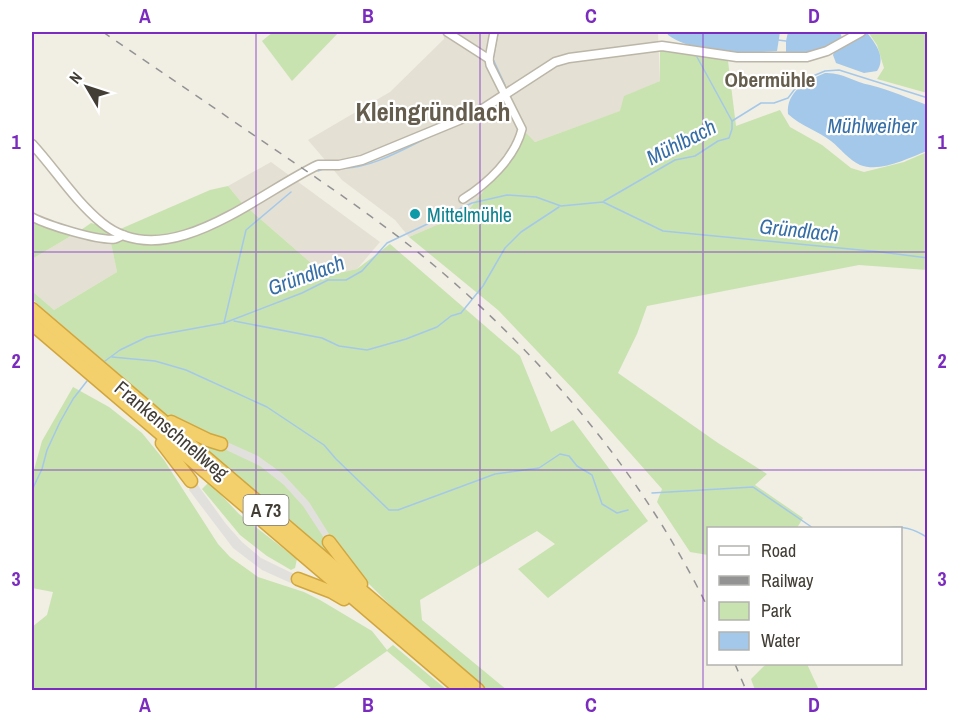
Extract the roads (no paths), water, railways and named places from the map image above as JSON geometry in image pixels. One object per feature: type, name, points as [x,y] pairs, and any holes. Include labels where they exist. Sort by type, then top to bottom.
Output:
[{"type":"highway","name":"Frankenschnellweg","points":[[32,309],[146,414],[374,610],[461,690]]},
{"type":"highway","name":"Frankenschnellweg","points":[[32,324],[146,414]]},
{"type":"highway","points":[[146,414],[221,444]]},
{"type":"highway","points":[[146,414],[191,481]]},
{"type":"highway","points":[[329,542],[374,610]]},
{"type":"highway","points":[[298,579],[374,610]]},
{"type":"highway","name":"Frankenschnellweg","points":[[374,610],[478,690]]},
{"type":"street","points":[[447,32],[489,59]]},
{"type":"street","points":[[463,199],[488,181],[507,157],[522,129],[503,95],[489,59],[494,32]]},
{"type":"street","points":[[32,144],[84,208],[104,225],[124,235],[151,241],[174,238],[195,232],[318,165],[339,165],[362,160],[459,120],[484,108],[555,62],[569,58],[662,46],[737,57],[807,57],[826,51],[861,32]]},
{"type":"street","points":[[32,217],[40,222],[79,234],[114,239],[124,235]]},
{"type":"water","points":[[667,32],[780,32],[777,51],[750,52],[721,51],[692,46],[668,35]]},
{"type":"water","points":[[788,32],[840,32],[842,38],[814,53],[786,55]]},
{"type":"water","points":[[864,34],[868,34],[879,51],[881,61],[877,71],[864,73],[836,63],[834,52]]},
{"type":"water","name":"Mühlweiher","points":[[825,73],[842,76],[927,105],[927,151],[885,166],[860,165],[826,137],[788,114],[790,99],[794,93],[805,83]]},
{"type":"waterway","points":[[498,32],[493,59],[505,85]]},
{"type":"waterway","points":[[778,40],[786,41]]},
{"type":"waterway","points":[[697,57],[732,121]]},
{"type":"waterway","name":"Mühlbach","points":[[604,201],[675,160],[695,156],[718,141],[729,138],[732,121],[761,103],[774,103],[788,98],[801,81],[825,71],[839,70],[928,98]]},
{"type":"waterway","points":[[488,111],[501,104]]},
{"type":"waterway","points":[[343,168],[377,161],[433,135]]},
{"type":"waterway","points":[[318,171],[323,169]]},
{"type":"waterway","points":[[224,323],[246,230],[291,192]]},
{"type":"waterway","name":"Gründlach","points":[[105,361],[120,350],[147,337],[224,323],[302,293],[328,280],[346,280],[362,271],[387,243],[472,203],[507,195],[536,197],[561,206],[603,202],[663,231],[928,258]]},
{"type":"waterway","points":[[234,321],[322,338],[339,346],[367,350],[406,339],[437,327],[451,316],[461,313],[483,286],[505,248],[521,232],[559,207]]},
{"type":"waterway","points":[[112,357],[155,361],[186,370],[267,407],[324,445],[389,510],[398,510],[495,474],[539,468],[560,454],[569,456],[577,466],[592,475],[602,504],[617,513],[628,510]]},
{"type":"waterway","name":"Gründlach","points":[[32,490],[60,422],[87,381]]},
{"type":"waterway","points":[[652,493],[753,487],[812,527]]},
{"type":"waterway","points":[[902,527],[928,538]]},
{"type":"railway","points":[[103,32],[364,212],[424,257],[483,309],[558,386],[625,470],[683,560],[707,606]]},
{"type":"railway","points":[[735,665],[746,690]]},
{"type":"place","name":"Mittelmühle","points":[[415,214]]},
{"type":"district","name":"Obermühle","points":[[770,79]]},
{"type":"district","name":"Kleingründlach","points":[[433,111]]}]
